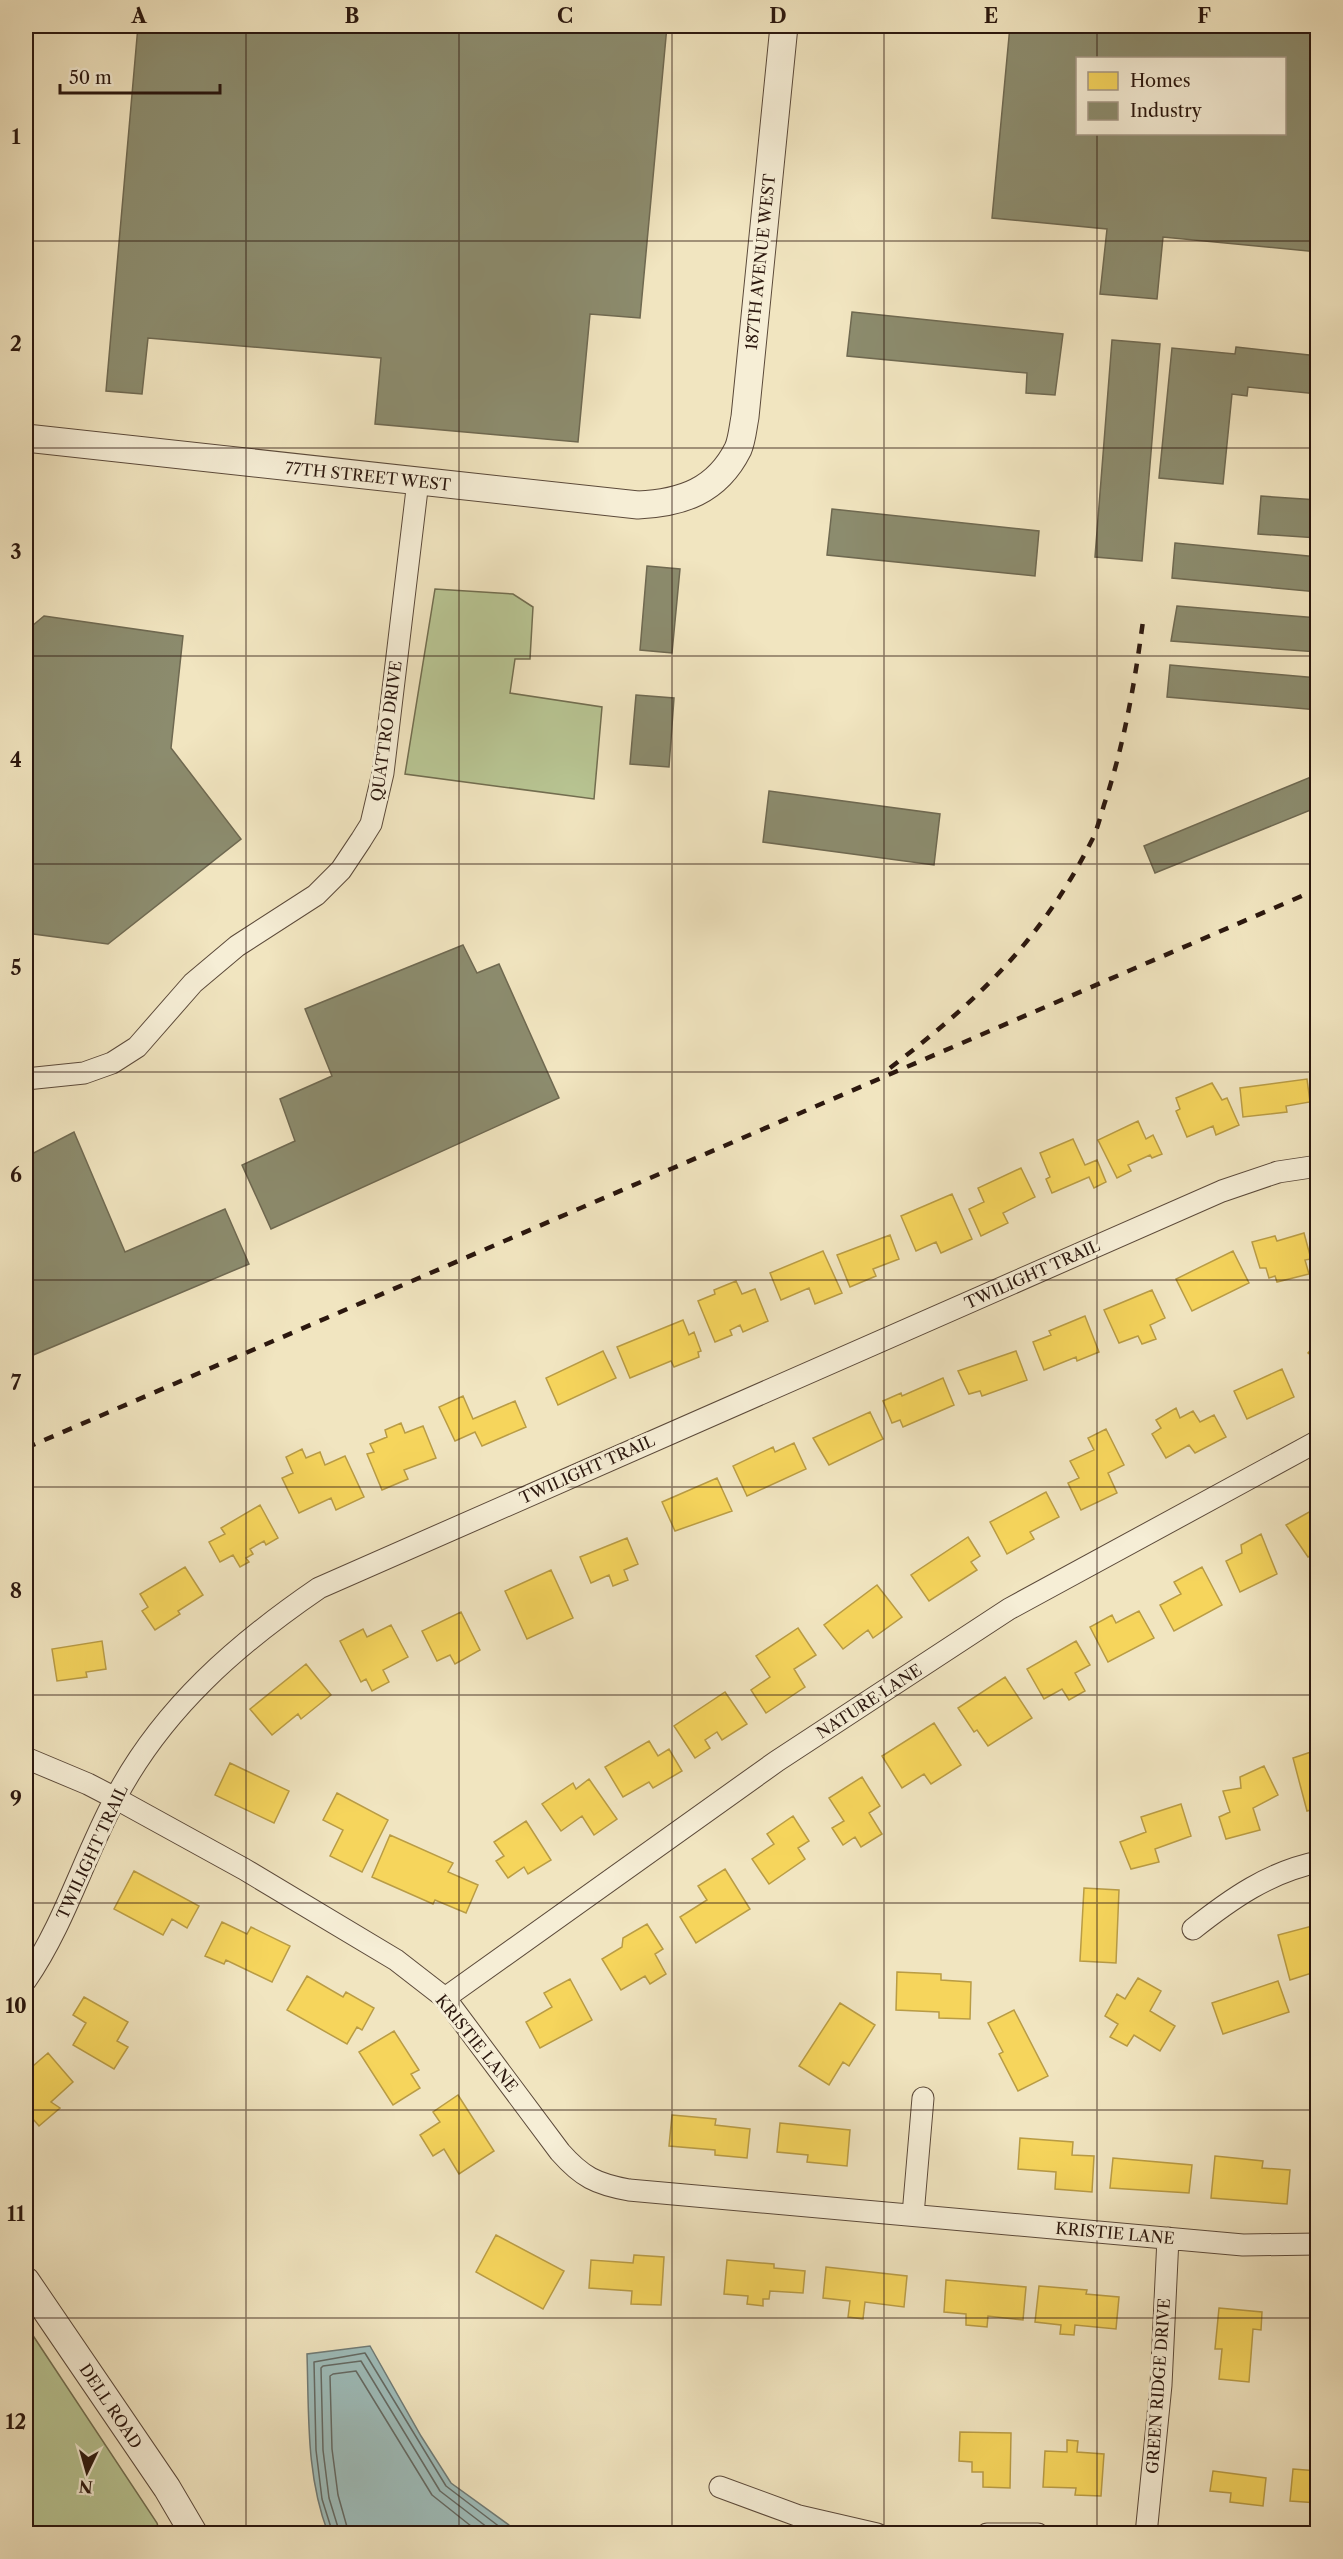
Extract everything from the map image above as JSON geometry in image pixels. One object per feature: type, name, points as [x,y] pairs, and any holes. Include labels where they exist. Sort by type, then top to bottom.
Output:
[{"type":"street","name":"187TH AVENUE WEST","points":[[706,486],[721,473],[738,448],[745,417],[784,26]]},
{"type":"street","name":"77TH STREET WEST","points":[[26,438],[638,505],[668,503],[697,493],[706,486]]},
{"type":"street","name":"QUATTRO DRIVE","points":[[26,1079],[84,1073],[112,1064],[137,1047],[193,983],[229,953],[316,895],[341,870],[361,840],[371,824],[383,772],[418,482]]},
{"type":"street","name":"TWILIGHT TRAIL","points":[[26,1980],[58,1924],[115,1798],[128,1775],[168,1720],[213,1670],[264,1626],[320,1588],[1222,1191],[1278,1172],[1317,1166]]},
{"type":"street","name":"NATURE LANE","points":[[445,1998],[777,1761],[1009,1609],[1317,1441]]},
{"type":"street","name":"KRISTIE LANE","points":[[26,1758],[115,1798],[396,1960],[445,1998],[560,2152],[578,2172],[602,2185],[629,2190],[1243,2245],[1317,2244]]},
{"type":"street","points":[[1193,1929],[1261,1881],[1317,1862]]},
{"type":"street","points":[[913,2215],[923,2098]]},
{"type":"street","name":"GREEN RIDGE DRIVE","points":[[1146,2534],[1161,2385],[1168,2238]]},
{"type":"street","name":"DELL ROAD","points":[[26,2281],[167,2488],[194,2534]]},
{"type":"street","points":[[720,2487],[799,2516],[877,2534]]},
{"type":"street","points":[[987,2534],[1038,2534]]},
{"type":"green space","points":[[435,589],[513,594],[533,607],[530,659],[515,659],[510,693],[602,707],[594,799],[405,774]]},
{"type":"green space","points":[[26,2325],[157,2523],[160,2533],[26,2533]]},
{"type":"water","points":[[370,2346],[421,2436],[451,2483],[520,2533],[328,2533],[312,2467],[307,2354]]},
{"type":"building: Homes","points":[[1307,1079],[1310,1102],[1286,1106],[1287,1112],[1243,1117],[1240,1088]]},
{"type":"building: Homes","points":[[1212,1083],[1222,1100],[1227,1098],[1239,1125],[1216,1135],[1213,1126],[1187,1137],[1176,1111],[1180,1109],[1176,1098]]},
{"type":"building: Homes","points":[[1138,1121],[1146,1139],[1153,1135],[1162,1154],[1152,1158],[1150,1155],[1128,1165],[1131,1171],[1117,1178],[1098,1140]]},
{"type":"building: Homes","points":[[1073,1139],[1085,1165],[1097,1160],[1106,1182],[1094,1188],[1089,1177],[1052,1193],[1046,1179],[1050,1177],[1040,1153]]},
{"type":"building: Homes","points":[[1021,1168],[1035,1197],[1003,1213],[1008,1223],[981,1236],[969,1209],[984,1202],[978,1188]]},
{"type":"building: Homes","points":[[952,1194],[972,1239],[941,1253],[936,1242],[916,1251],[901,1216]]},
{"type":"building: Homes","points":[[1304,1233],[1311,1259],[1305,1260],[1309,1274],[1277,1282],[1275,1276],[1269,1278],[1266,1268],[1260,1268],[1252,1242],[1275,1236],[1277,1241]]},
{"type":"building: Homes","points":[[890,1235],[899,1259],[873,1269],[876,1276],[850,1287],[837,1255]]},
{"type":"building: Homes","points":[[823,1251],[842,1293],[815,1304],[809,1288],[781,1300],[770,1273]]},
{"type":"building: Homes","points":[[1233,1251],[1249,1283],[1192,1311],[1176,1279]]},
{"type":"building: Homes","points":[[736,1281],[742,1294],[755,1289],[768,1321],[743,1332],[740,1325],[730,1330],[732,1335],[715,1342],[698,1301],[715,1294],[714,1290]]},
{"type":"building: Homes","points":[[1152,1290],[1165,1318],[1150,1325],[1156,1339],[1142,1344],[1138,1336],[1119,1343],[1104,1310]]},
{"type":"building: Homes","points":[[1085,1316],[1099,1352],[1077,1361],[1076,1357],[1044,1370],[1033,1342],[1051,1335],[1049,1331]]},
{"type":"building: Homes","points":[[683,1320],[689,1335],[694,1332],[701,1351],[698,1352],[699,1357],[674,1367],[671,1361],[630,1378],[617,1347]]},
{"type":"building: Homes","points":[[1318,1342],[1318,1361],[1308,1353]]},
{"type":"building: Homes","points":[[603,1351],[616,1378],[558,1405],[546,1378]]},
{"type":"building: Homes","points":[[1016,1351],[1027,1380],[982,1396],[980,1391],[969,1394],[958,1371]]},
{"type":"building: Homes","points":[[1282,1369],[1294,1397],[1247,1419],[1234,1391]]},
{"type":"building: Homes","points":[[943,1378],[954,1405],[903,1427],[900,1420],[892,1423],[883,1401],[901,1393],[902,1396]]},
{"type":"building: Homes","points":[[463,1396],[473,1419],[515,1401],[526,1427],[482,1446],[475,1432],[455,1441],[439,1407]]},
{"type":"building: Homes","points":[[1176,1408],[1180,1418],[1193,1411],[1200,1422],[1214,1415],[1226,1437],[1195,1453],[1189,1445],[1166,1458],[1152,1434],[1161,1428],[1156,1420]]},
{"type":"building: Homes","points":[[870,1412],[883,1439],[829,1465],[813,1438]]},
{"type":"building: Homes","points":[[401,1423],[405,1433],[423,1426],[436,1458],[404,1470],[408,1479],[382,1490],[367,1454],[374,1452],[370,1444],[387,1437],[385,1430]]},
{"type":"building: Homes","points":[[1106,1429],[1124,1465],[1108,1473],[1117,1493],[1081,1510],[1068,1483],[1079,1478],[1070,1461],[1094,1450],[1088,1438]]},
{"type":"building: Homes","points":[[794,1443],[806,1469],[747,1496],[733,1466],[773,1447],[775,1452]]},
{"type":"building: Homes","points":[[302,1449],[306,1458],[320,1452],[325,1465],[345,1456],[364,1497],[336,1510],[331,1498],[299,1513],[282,1478],[293,1473],[286,1457]]},
{"type":"building: Homes","points":[[717,1478],[732,1511],[675,1531],[662,1502]]},
{"type":"building: Homes","points":[[1046,1492],[1059,1517],[1030,1532],[1034,1539],[1007,1554],[990,1522]]},
{"type":"building: Homes","points":[[260,1505],[278,1538],[266,1545],[264,1541],[250,1549],[253,1554],[246,1558],[249,1562],[240,1567],[233,1555],[220,1562],[209,1542],[225,1534],[221,1528]]},
{"type":"building: Homes","points":[[1318,1507],[1318,1552],[1308,1557],[1286,1525]]},
{"type":"building: Homes","points":[[1261,1534],[1277,1574],[1240,1592],[1226,1561],[1242,1553],[1241,1545]]},
{"type":"building: Homes","points":[[968,1537],[980,1556],[971,1562],[977,1570],[929,1601],[911,1575]]},
{"type":"building: Homes","points":[[627,1538],[638,1564],[624,1570],[628,1580],[613,1586],[609,1575],[591,1583],[580,1557]]},
{"type":"building: Homes","points":[[185,1567],[203,1595],[178,1611],[180,1614],[155,1630],[142,1611],[148,1607],[140,1594]]},
{"type":"building: Homes","points":[[1202,1567],[1222,1605],[1174,1631],[1160,1605],[1181,1594],[1174,1582]]},
{"type":"building: Homes","points":[[551,1570],[573,1618],[527,1639],[505,1591]]},
{"type":"building: Homes","points":[[877,1585],[902,1617],[873,1638],[868,1630],[843,1649],[824,1625]]},
{"type":"building: Homes","points":[[1139,1611],[1154,1638],[1108,1662],[1090,1627],[1112,1615],[1116,1623]]},
{"type":"building: Homes","points":[[461,1612],[480,1650],[455,1664],[450,1655],[437,1661],[422,1631]]},
{"type":"building: Homes","points":[[391,1625],[408,1657],[383,1670],[389,1682],[372,1691],[366,1679],[361,1682],[340,1641],[363,1629],[367,1637]]},
{"type":"building: Homes","points":[[798,1628],[816,1655],[794,1669],[805,1687],[766,1713],[751,1690],[770,1677],[756,1656]]},
{"type":"building: Homes","points":[[102,1641],[106,1669],[86,1672],[87,1677],[57,1681],[52,1649]]},
{"type":"building: Homes","points":[[1076,1641],[1090,1665],[1075,1673],[1085,1691],[1069,1700],[1062,1689],[1044,1699],[1027,1669]]},
{"type":"building: Homes","points":[[306,1664],[331,1695],[301,1719],[298,1714],[272,1735],[250,1709]]},
{"type":"building: Homes","points":[[1005,1677],[1032,1718],[988,1746],[977,1730],[974,1732],[958,1708]]},
{"type":"building: Homes","points":[[725,1692],[747,1724],[722,1740],[717,1732],[705,1740],[710,1748],[695,1758],[674,1726]]},
{"type":"building: Homes","points":[[934,1723],[961,1765],[931,1784],[924,1774],[902,1788],[882,1756]]},
{"type":"building: Homes","points":[[649,1741],[658,1756],[669,1749],[682,1771],[653,1788],[649,1782],[623,1797],[605,1767]]},
{"type":"building: Homes","points":[[1314,1751],[1318,1763],[1318,1808],[1307,1811],[1293,1758]]},
{"type":"building: Homes","points":[[230,1763],[289,1791],[274,1823],[215,1795]]},
{"type":"building: Homes","points":[[1264,1766],[1278,1795],[1253,1808],[1260,1830],[1226,1839],[1219,1817],[1230,1812],[1223,1791],[1241,1788],[1240,1777]]},
{"type":"building: Homes","points":[[862,1777],[880,1806],[869,1813],[882,1834],[861,1847],[855,1837],[843,1845],[832,1828],[844,1821],[829,1798]]},
{"type":"building: Homes","points":[[589,1779],[617,1819],[594,1835],[582,1816],[561,1831],[542,1804],[573,1783],[576,1789]]},
{"type":"building: Homes","points":[[337,1793],[388,1820],[362,1872],[330,1856],[343,1830],[323,1820]]},
{"type":"building: Homes","points":[[1181,1804],[1191,1836],[1155,1849],[1159,1862],[1131,1869],[1120,1842],[1146,1832],[1141,1817]]},
{"type":"building: Homes","points":[[793,1816],[809,1841],[798,1848],[805,1859],[769,1884],[752,1859],[774,1844],[767,1834]]},
{"type":"building: Homes","points":[[526,1821],[551,1860],[528,1874],[524,1867],[508,1878],[496,1861],[504,1856],[494,1842]]},
{"type":"building: Homes","points":[[390,1835],[453,1863],[448,1872],[478,1885],[466,1913],[435,1900],[433,1904],[372,1877]]},
{"type":"building: Homes","points":[[725,1869],[750,1909],[696,1943],[680,1917],[707,1900],[698,1886]]},
{"type":"building: Homes","points":[[134,1871],[199,1906],[187,1928],[172,1919],[163,1935],[114,1909]]},
{"type":"building: Homes","points":[[1084,1888],[1119,1890],[1116,1963],[1080,1961]]},
{"type":"building: Homes","points":[[222,1922],[247,1934],[251,1927],[290,1946],[272,1982],[226,1960],[224,1964],[205,1956]]},
{"type":"building: Homes","points":[[647,1924],[663,1949],[655,1954],[666,1974],[650,1984],[645,1976],[621,1990],[602,1959],[622,1947],[623,1938]]},
{"type":"building: Homes","points":[[1312,1926],[1318,1935],[1318,1971],[1290,1980],[1278,1935]]},
{"type":"building: Homes","points":[[897,1972],[941,1974],[941,1980],[971,1982],[970,2019],[939,2018],[939,2012],[896,2010]]},
{"type":"building: Homes","points":[[307,1976],[343,1997],[346,1992],[374,2008],[362,2030],[357,2027],[347,2044],[287,2010]]},
{"type":"building: Homes","points":[[1138,1978],[1161,1991],[1150,2011],[1175,2026],[1160,2051],[1134,2035],[1127,2046],[1110,2037],[1118,2024],[1105,2016],[1117,1994],[1125,1999]]},
{"type":"building: Homes","points":[[570,1979],[592,2020],[540,2048],[526,2022],[552,2007],[544,1993]]},
{"type":"building: Homes","points":[[1278,1981],[1289,2012],[1223,2034],[1212,2003]]},
{"type":"building: Homes","points":[[84,1997],[128,2022],[117,2041],[128,2047],[114,2069],[73,2045],[86,2023],[73,2015]]},
{"type":"building: Homes","points":[[840,2003],[875,2025],[849,2066],[843,2062],[829,2085],[799,2066]]},
{"type":"building: Homes","points":[[1014,2010],[1048,2076],[1018,2091],[999,2054],[1003,2052],[988,2023]]},
{"type":"building: Homes","points":[[394,2031],[419,2070],[411,2074],[420,2088],[393,2105],[359,2052]]},
{"type":"building: Homes","points":[[48,2053],[73,2082],[51,2102],[60,2108],[39,2126],[26,2111],[26,2072]]},
{"type":"building: Homes","points":[[458,2095],[494,2151],[459,2174],[444,2149],[433,2156],[420,2135],[440,2122],[433,2112]]},
{"type":"building: Homes","points":[[672,2115],[716,2119],[715,2125],[750,2129],[747,2158],[715,2155],[715,2150],[669,2146]]},
{"type":"building: Homes","points":[[780,2123],[850,2130],[847,2166],[807,2162],[808,2155],[777,2152]]},
{"type":"building: Homes","points":[[1020,2138],[1073,2142],[1072,2155],[1094,2156],[1092,2192],[1055,2189],[1056,2172],[1018,2169]]},
{"type":"building: Homes","points":[[1215,2156],[1263,2161],[1262,2168],[1290,2170],[1287,2204],[1211,2198]]},
{"type":"building: Homes","points":[[1113,2158],[1192,2165],[1189,2193],[1110,2188]]},
{"type":"building: Homes","points":[[1314,2183],[1318,2183],[1318,2203],[1316,2203]]},
{"type":"building: Homes","points":[[496,2235],[564,2271],[543,2309],[476,2272]]},
{"type":"building: Homes","points":[[634,2255],[664,2257],[661,2305],[631,2304],[632,2291],[589,2288],[591,2260],[633,2263]]},
{"type":"building: Homes","points":[[727,2260],[774,2264],[774,2268],[805,2271],[803,2293],[770,2291],[769,2299],[763,2299],[763,2306],[747,2304],[748,2296],[724,2294]]},
{"type":"building: Homes","points":[[826,2267],[907,2276],[904,2307],[865,2302],[863,2319],[848,2317],[850,2301],[823,2298]]},
{"type":"building: Homes","points":[[946,2280],[1026,2287],[1023,2320],[988,2316],[987,2327],[966,2325],[966,2314],[944,2312]]},
{"type":"building: Homes","points":[[1039,2286],[1087,2290],[1086,2294],[1119,2297],[1116,2329],[1075,2325],[1074,2335],[1060,2334],[1061,2325],[1035,2322]]},
{"type":"building: Homes","points":[[1219,2308],[1262,2312],[1261,2330],[1253,2329],[1249,2382],[1219,2379],[1222,2349],[1215,2349]]},
{"type":"building: Homes","points":[[960,2432],[1011,2433],[1010,2488],[983,2487],[983,2472],[972,2472],[972,2462],[959,2461]]},
{"type":"building: Homes","points":[[1067,2440],[1078,2441],[1077,2452],[1104,2454],[1101,2496],[1075,2495],[1076,2488],[1043,2487],[1045,2451],[1067,2452]]},
{"type":"building: Homes","points":[[1293,2469],[1318,2471],[1318,2503],[1290,2501]]},
{"type":"building: Homes","points":[[1213,2471],[1266,2478],[1263,2506],[1230,2502],[1231,2493],[1210,2491]]},
{"type":"building: Industry","points":[[138,26],[667,26],[640,318],[590,314],[578,442],[375,424],[381,358],[148,338],[142,394],[106,391]]},
{"type":"building: Industry","points":[[1010,26],[1318,26],[1318,252],[1163,237],[1157,299],[1100,294],[1107,229],[992,218]]},
{"type":"building: Industry","points":[[852,312],[1063,334],[1055,395],[1026,393],[1027,373],[847,356]]},
{"type":"building: Industry","points":[[1112,340],[1160,344],[1142,561],[1095,557]]},
{"type":"building: Industry","points":[[1236,347],[1318,356],[1318,394],[1248,387],[1247,396],[1232,394],[1223,484],[1159,478],[1172,348],[1235,354]]},
{"type":"building: Industry","points":[[1261,496],[1318,500],[1318,538],[1258,534]]},
{"type":"building: Industry","points":[[832,509],[1039,531],[1035,576],[827,555]]},
{"type":"building: Industry","points":[[1175,543],[1318,557],[1318,592],[1172,578]]},
{"type":"building: Industry","points":[[647,566],[680,569],[672,653],[640,650]]},
{"type":"building: Industry","points":[[1177,606],[1318,618],[1318,652],[1171,641]]},
{"type":"building: Industry","points":[[44,616],[183,636],[171,748],[241,839],[108,944],[26,933],[26,631]]},
{"type":"building: Industry","points":[[1170,665],[1318,678],[1318,710],[1167,697]]},
{"type":"building: Industry","points":[[636,695],[674,698],[669,767],[630,764]]},
{"type":"building: Industry","points":[[1318,774],[1318,807],[1155,873],[1144,846]]},
{"type":"building: Industry","points":[[769,791],[940,814],[934,865],[763,842]]},
{"type":"building: Industry","points":[[463,945],[477,973],[499,964],[559,1098],[271,1229],[242,1165],[295,1141],[280,1099],[332,1076],[305,1009]]},
{"type":"building: Industry","points":[[74,1132],[125,1252],[225,1209],[249,1264],[26,1358],[26,1157]]},
{"type":"railway","points":[[890,1068],[951,1019],[1004,967],[1051,910],[1072,877],[1096,832],[1113,777],[1129,710],[1143,621]]},
{"type":"railway","points":[[26,1448],[1318,889]]}]
